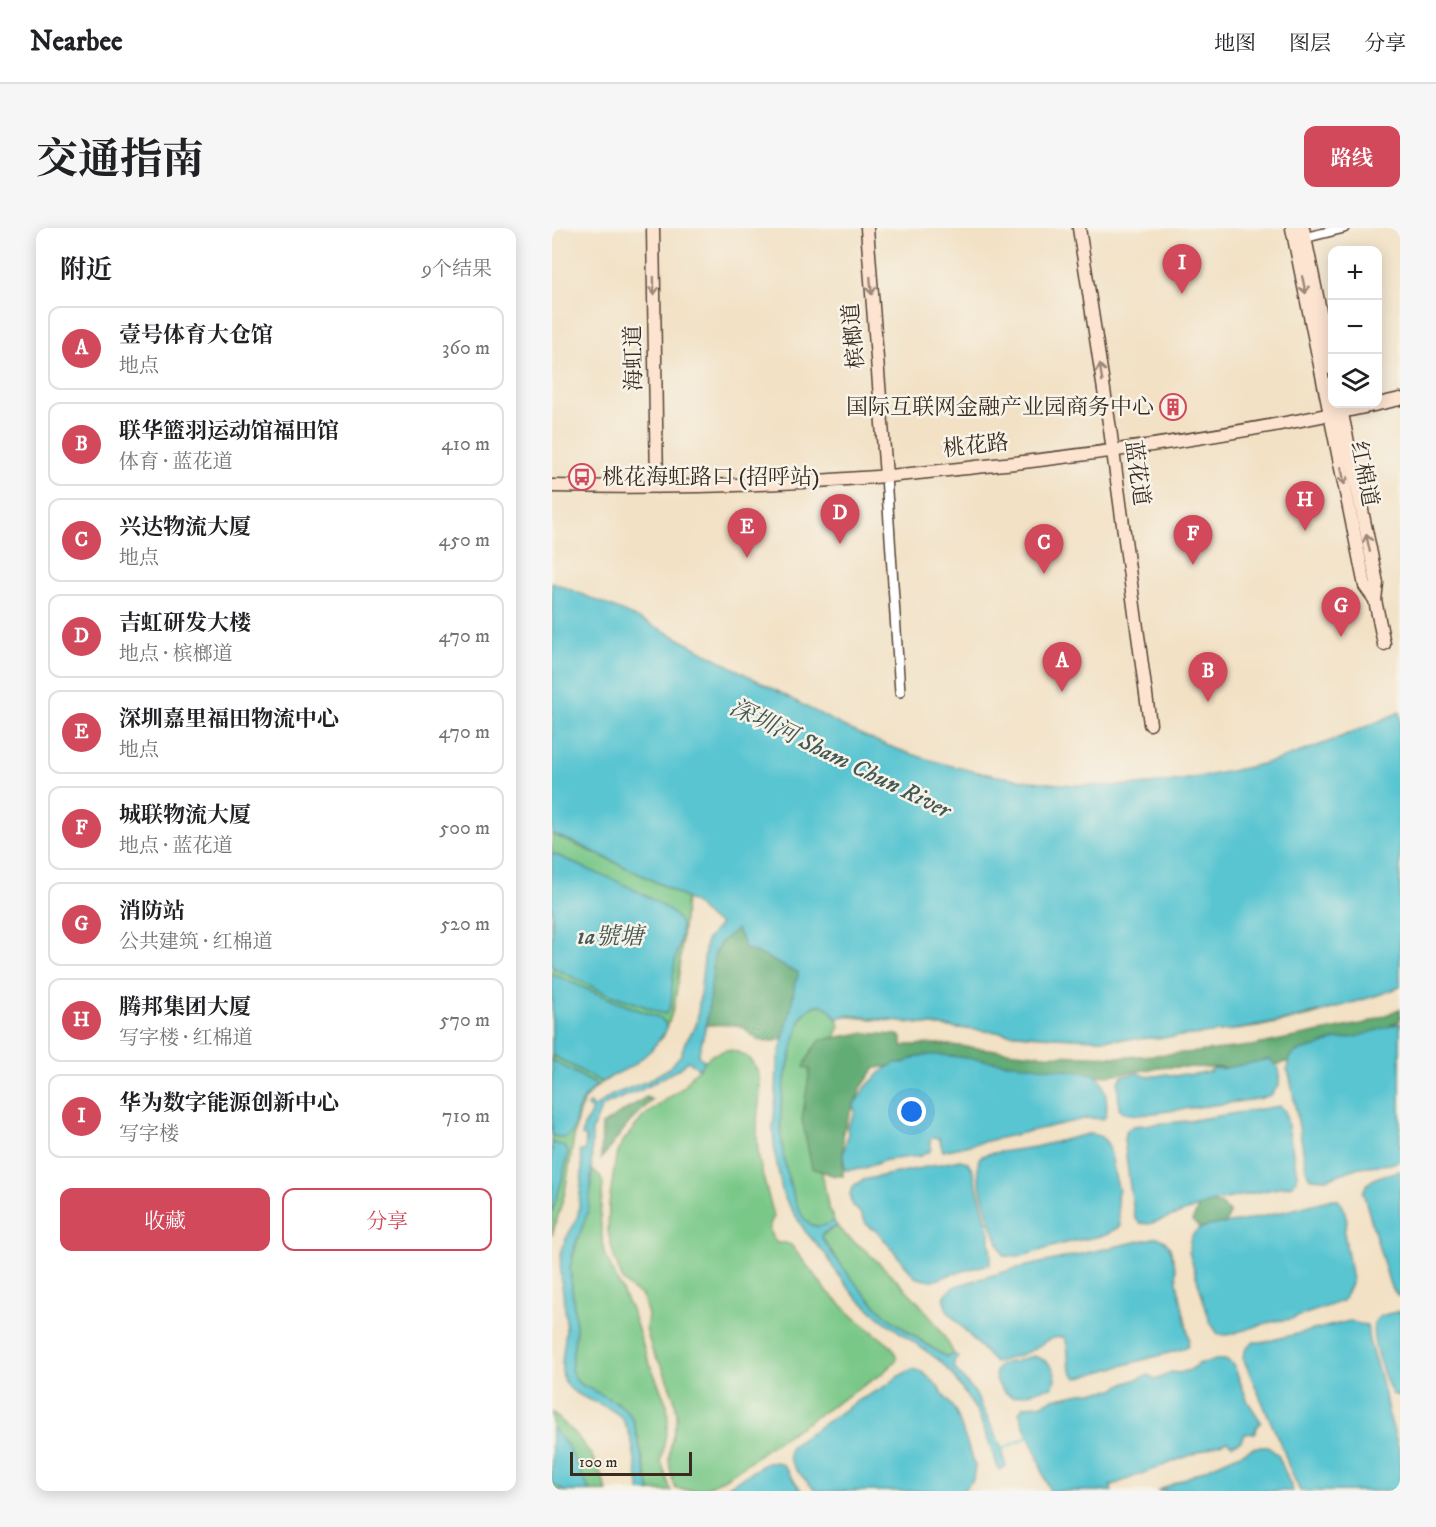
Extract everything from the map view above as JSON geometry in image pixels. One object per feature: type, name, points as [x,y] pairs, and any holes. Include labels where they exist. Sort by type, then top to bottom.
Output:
[{"type":"main road","name":"海虹道","points":[[652,228],[657,487]]},
{"type":"main road","name":"槟榔道","points":[[867,228],[886,476]]},
{"type":"main road","name":"蓝花道","points":[[1079,228],[1113,452],[1150,723]]},
{"type":"main road","points":[[1299,234],[1328,354]]},
{"type":"main road","name":"红棉道","points":[[1299,234],[1377,583],[1375,600],[1384,644]]},
{"type":"main road","name":"桃花路","points":[[552,486],[657,487],[886,476],[1113,452],[1400,399]]},
{"type":"street","points":[[1299,234],[1344,228]]},
{"type":"street","name":"槟榔道","points":[[886,476],[900,692]]},
{"type":"green space","points":[[552,834],[643,875],[686,898],[678,982],[668,1025],[663,1037],[587,1096],[579,1112],[565,1192],[552,1236]]},
{"type":"green space","points":[[737,929],[746,949],[798,972],[799,976],[795,983],[783,1039],[762,1041],[740,1026],[706,1025],[714,955],[721,942]]},
{"type":"green space","points":[[1400,987],[1310,1016],[1257,1027],[1155,1038],[1099,1039],[1009,1033],[842,1016],[837,1019],[840,1026],[821,1067],[820,1162],[828,1206],[834,1221],[823,1226],[812,1225],[806,1221],[796,1202],[782,1145],[782,1097],[801,1018],[804,1012],[817,1005]]},
{"type":"green space","points":[[1400,1009],[1400,1020],[1368,1039],[1280,1064],[1255,1068],[1168,1067],[1085,1078],[916,1064],[875,1068],[861,1088],[843,1131],[843,1176],[835,1176],[812,1168],[802,1120],[810,1069],[804,1067],[812,1050],[821,1040],[863,1033],[898,1035],[902,1038],[902,1047],[940,1044],[1045,1055],[1126,1057],[1251,1046],[1366,1023]]},
{"type":"green space","points":[[726,1050],[738,1052],[748,1058],[754,1064],[759,1079],[758,1153],[774,1217],[770,1227],[772,1237],[777,1243],[791,1245],[826,1290],[854,1317],[892,1347],[897,1359],[883,1373],[725,1478],[701,1489],[682,1490],[676,1489],[669,1462],[670,1446],[677,1419],[674,1398],[662,1366],[653,1353],[646,1329],[648,1315],[643,1298],[623,1281],[614,1257],[608,1232],[609,1204],[616,1157],[624,1140],[644,1116],[685,1086],[705,1061],[712,1055]]},
{"type":"green space","points":[[646,1097],[652,1100],[629,1123],[601,1159],[602,1125]]},
{"type":"green space","points":[[592,1170],[600,1176],[603,1183],[600,1217],[604,1253],[633,1314],[645,1352],[667,1405],[668,1422],[661,1461],[671,1491],[650,1491],[636,1429],[578,1383],[571,1370],[576,1328],[570,1268],[591,1188]]},
{"type":"green space","points":[[1202,1200],[1222,1205],[1230,1213],[1223,1229],[1209,1234],[1192,1221]]},
{"type":"green space","points":[[837,1226],[865,1250],[926,1311],[954,1354],[947,1357],[941,1354],[874,1305],[854,1283],[822,1238],[822,1235]]},
{"type":"green space","points":[[552,1412],[573,1432],[594,1459],[607,1491],[552,1491]]},
{"type":"water","name":"深圳河 Sham Chun River","points":[[552,582],[647,622],[869,738],[926,759],[1016,779],[1108,786],[1150,784],[1193,778],[1278,760],[1334,740],[1400,712],[1400,987],[1348,1004],[1257,1026],[1194,1035],[1131,1039],[1068,1038],[1004,1033],[846,1015],[837,1019],[823,1005],[812,1007],[801,1018],[785,1081],[781,1117],[783,1153],[800,1212],[812,1225],[823,1226],[834,1221],[837,1226],[822,1234],[822,1238],[852,1280],[878,1308],[900,1327],[941,1354],[947,1357],[954,1354],[958,1357],[954,1361],[955,1369],[975,1393],[1001,1446],[1006,1466],[999,1470],[978,1413],[952,1374],[940,1361],[880,1318],[854,1295],[827,1256],[805,1231],[783,1195],[775,1155],[773,1128],[777,1063],[798,972],[746,949],[737,929],[721,942],[714,955],[706,1025],[698,1056],[705,1061],[699,1069],[688,1061],[682,1067],[641,1090],[609,1103],[601,1109],[592,1130],[591,1188],[588,1212],[575,1246],[570,1268],[576,1328],[571,1370],[578,1383],[616,1402],[633,1419],[650,1491],[640,1491],[632,1444],[623,1420],[608,1408],[578,1395],[565,1381],[562,1365],[566,1325],[561,1252],[578,1215],[582,1174],[580,1151],[585,1151],[586,1137],[582,1136],[591,1111],[587,1107],[589,1103],[595,1107],[612,1095],[648,1081],[669,1068],[681,1055],[685,1042],[697,1022],[706,941],[720,924],[710,919],[694,903],[666,887],[578,844],[552,834]]},
{"type":"water","name":"1a號塘","points":[[552,853],[637,891],[660,904],[677,918],[681,925],[681,934],[675,961],[671,1003],[665,1014],[605,993],[552,967]]},
{"type":"water","name":"1a號塘","points":[[552,974],[660,1018],[667,1028],[651,1050],[634,1065],[601,1082],[552,1055]]},
{"type":"water","points":[[1400,1023],[1400,1161],[1359,1167],[1327,1179],[1310,1178],[1287,1069],[1289,1058],[1296,1052],[1333,1040],[1356,1037]]},
{"type":"water","points":[[925,1055],[942,1055],[1095,1074],[1102,1083],[1105,1094],[1106,1116],[1103,1119],[1088,1118],[943,1151],[939,1138],[933,1137],[930,1140],[930,1151],[920,1156],[886,1160],[862,1169],[845,1170],[843,1155],[848,1135],[847,1127],[855,1114],[854,1104],[880,1073],[895,1063],[904,1063]]},
{"type":"water","points":[[1270,1059],[1279,1069],[1279,1086],[1271,1095],[1258,1099],[1139,1115],[1124,1113],[1119,1108],[1118,1082],[1122,1076],[1138,1073],[1145,1076],[1166,1074],[1176,1076]]},
{"type":"water","points":[[552,1060],[597,1085],[581,1104],[572,1133],[561,1138],[552,1135]]},
{"type":"water","points":[[1280,1106],[1285,1111],[1297,1174],[1296,1181],[1292,1185],[1216,1201],[1149,1224],[1140,1223],[1135,1218],[1124,1139],[1126,1131],[1133,1126],[1187,1121]]},
{"type":"water","points":[[1088,1134],[1098,1135],[1104,1139],[1111,1154],[1119,1189],[1117,1197],[1120,1226],[1106,1235],[1065,1243],[1022,1256],[1004,1256],[981,1191],[978,1165],[980,1157]]},
{"type":"water","points":[[552,1142],[565,1147],[568,1152],[552,1213]]},
{"type":"water","points":[[960,1160],[967,1162],[972,1168],[990,1233],[990,1264],[936,1280],[915,1277],[877,1231],[866,1224],[852,1203],[851,1191],[863,1180]]},
{"type":"water","points":[[1400,1171],[1400,1297],[1390,1285],[1363,1192],[1373,1179]]},
{"type":"water","points":[[1333,1199],[1338,1200],[1343,1206],[1347,1221],[1344,1232],[1352,1281],[1343,1301],[1291,1319],[1275,1321],[1227,1335],[1218,1334],[1210,1322],[1189,1252],[1192,1235],[1210,1226],[1249,1220]]},
{"type":"water","points":[[1158,1237],[1170,1248],[1176,1270],[1189,1338],[1188,1345],[1183,1349],[1077,1378],[1070,1368],[1064,1337],[1059,1337],[1028,1352],[995,1363],[949,1313],[944,1301],[948,1291],[956,1286],[1014,1269]]},
{"type":"water","points":[[1400,1311],[1400,1396],[1392,1394],[1389,1387],[1381,1367],[1373,1333],[1374,1324],[1378,1318]]},
{"type":"water","points":[[1350,1321],[1367,1325],[1369,1341],[1400,1452],[1400,1491],[1300,1491],[1243,1358],[1246,1348],[1254,1342],[1264,1342]]},
{"type":"water","points":[[1034,1356],[1051,1366],[1056,1379],[1052,1387],[1013,1397],[1006,1393],[997,1382],[996,1371],[999,1366]]},
{"type":"water","points":[[1227,1360],[1234,1366],[1248,1402],[1261,1422],[1256,1427],[1255,1433],[1244,1434],[1241,1441],[1232,1445],[1227,1441],[1110,1486],[1112,1491],[1050,1491],[1019,1412],[1024,1406],[1040,1405],[1053,1399],[1081,1393],[1114,1390],[1121,1385],[1149,1375],[1156,1380],[1171,1372],[1179,1373],[1190,1370],[1198,1364]]},
{"type":"water","points":[[912,1369],[922,1372],[934,1382],[956,1412],[975,1466],[973,1480],[962,1491],[816,1491],[792,1463],[789,1454],[793,1445],[856,1402]]},
{"type":"water","points":[[552,1428],[567,1445],[590,1491],[564,1491],[555,1485],[552,1486]]},
{"type":"water","points":[[1256,1447],[1268,1447],[1278,1455],[1293,1491],[1157,1491]]},
{"type":"water","points":[[776,1462],[783,1465],[802,1491],[720,1491],[767,1463]]},
{"type":"waterway","points":[[1000,1450],[1030,1436]]},
{"type":"place","name":"华为数字能源创新中心","points":[[1182,294]]},
{"type":"place","name":"国际互联网金融产业园商务中心","points":[[1173,407]]},
{"type":"place","name":"桃花海虹路口 (招呼站)","points":[[582,477]]},
{"type":"place","name":"腾邦集团大厦","points":[[1305,531]]},
{"type":"place","name":"吉虹研发大楼","points":[[840,544]]},
{"type":"place","name":"深圳嘉里福田物流中心","points":[[747,558]]},
{"type":"place","name":"城联物流大厦","points":[[1193,565]]},
{"type":"place","name":"兴达物流大厦","points":[[1044,574]]},
{"type":"place","name":"消防站","points":[[1341,637]]},
{"type":"place","name":"壹号体育大仓馆","points":[[1062,692]]},
{"type":"place","name":"联华篮羽运动馆福田馆","points":[[1208,702]]}]
